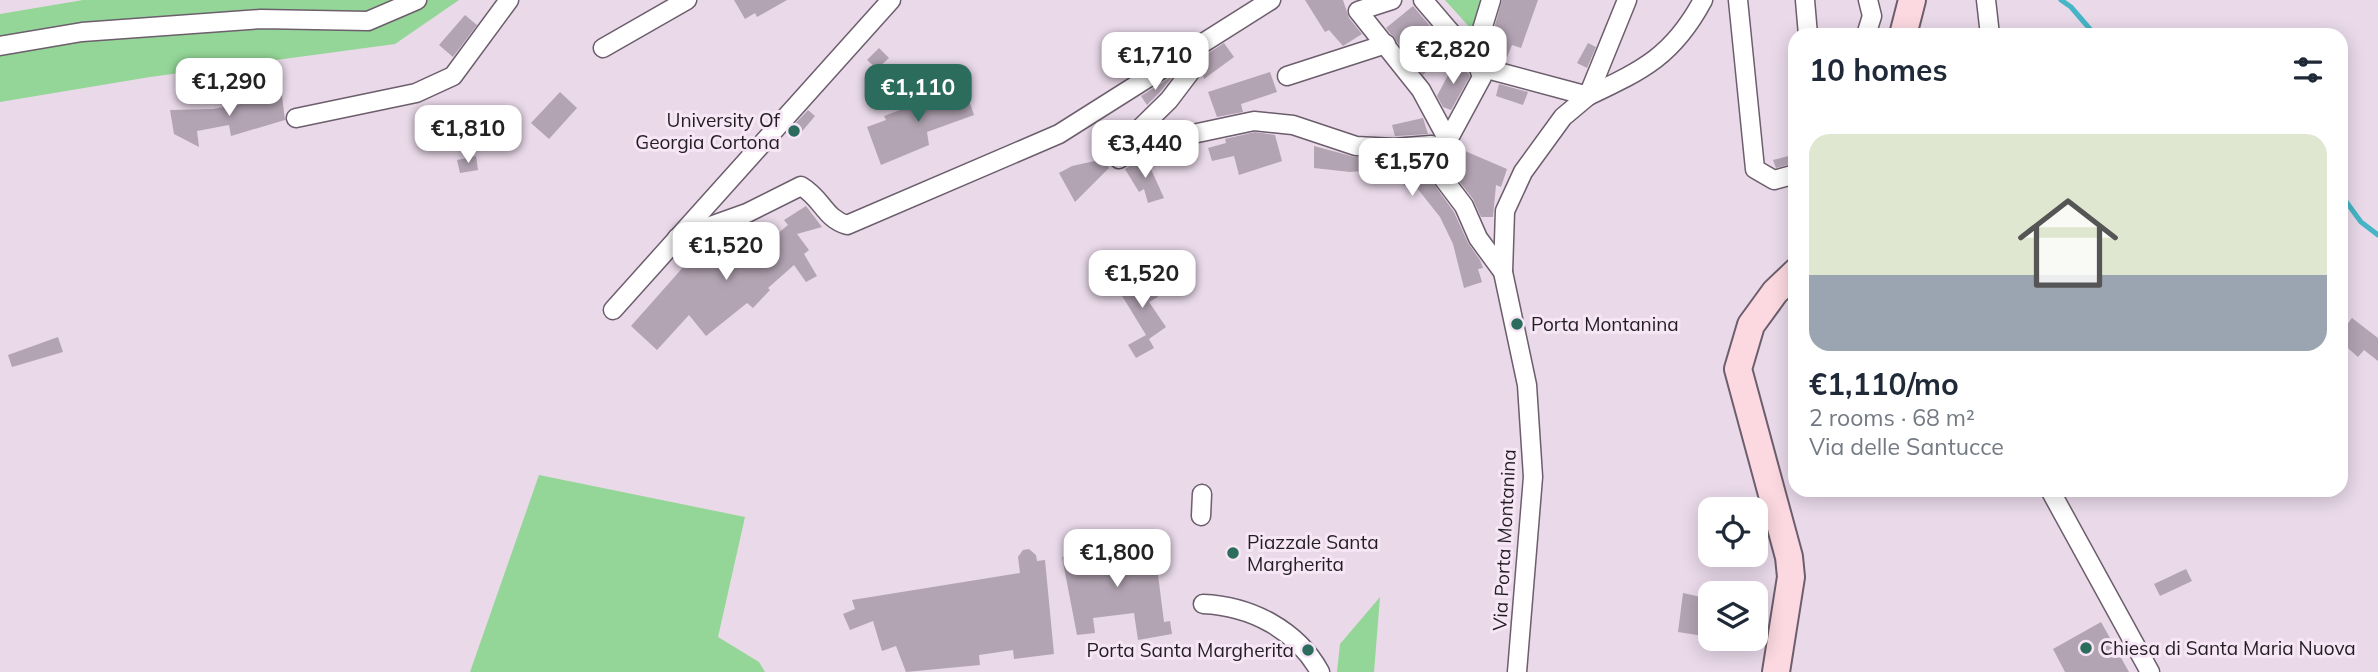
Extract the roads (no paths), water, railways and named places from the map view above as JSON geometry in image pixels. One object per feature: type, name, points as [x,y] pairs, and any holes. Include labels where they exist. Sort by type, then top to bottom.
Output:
[{"type":"main road","points":[[1905,28],[1912,0]]},
{"type":"main road","points":[[1776,672],[1791,577],[1789,557],[1738,369],[1751,325],[1774,292],[1788,279]]},
{"type":"street","points":[[0,46],[82,32],[248,20],[368,21],[417,0]]},
{"type":"street","points":[[296,118],[416,93],[453,76],[509,0]]},
{"type":"street","points":[[603,48],[687,0]]},
{"type":"street","points":[[613,310],[891,0]]},
{"type":"street","points":[[677,239],[747,213],[801,186],[816,195],[833,220],[847,225],[1059,134],[1272,0]]},
{"type":"street","points":[[1392,0],[1358,11],[1421,90],[1447,144]]},
{"type":"street","points":[[1423,0],[1476,63],[1482,76],[1447,144]]},
{"type":"street","points":[[1476,63],[1476,50],[1491,0]]},
{"type":"street","points":[[1588,96],[1627,0]]},
{"type":"street","points":[[1503,272],[1505,211],[1523,172],[1563,117],[1588,96],[1661,57],[1686,30],[1703,0]]},
{"type":"street","points":[[1738,0],[1746,57],[1755,169],[1774,180],[1788,176]]},
{"type":"street","points":[[1805,0],[1807,28]]},
{"type":"street","points":[[1868,0],[1872,16],[1868,28]]},
{"type":"street","points":[[1986,0],[1989,28]]},
{"type":"street","points":[[1287,76],[1386,44]]},
{"type":"street","points":[[1182,55],[1191,71],[1169,100],[1114,154],[1119,159],[1141,145],[1254,121],[1293,125],[1356,146],[1394,148],[1447,144]]},
{"type":"street","points":[[1476,63],[1487,69],[1588,96]]},
{"type":"street","name":"Via Porta Montanina","points":[[1447,144],[1439,173],[1465,205],[1478,238],[1503,272],[1517,324],[1527,385],[1532,477],[1517,672]]},
{"type":"street","points":[[1201,516],[1202,494]]},
{"type":"street","points":[[2054,497],[2150,672]]},
{"type":"street","points":[[1203,604],[1227,605],[1269,622],[1308,650],[1320,672]]},
{"type":"waterway","points":[[2061,0],[2071,7],[2089,28]]},
{"type":"waterway","points":[[2348,204],[2361,222],[2378,235]]},
{"type":"place","name":"University Of Georgia Cortona","points":[[794,131]]},
{"type":"place","name":"Porta Montanina","points":[[1517,324]]},
{"type":"place","name":"Piazzale Santa Margherita","points":[[1233,553]]},
{"type":"place","name":"Chiesa di Santa Maria Nuova","points":[[2086,648]]},
{"type":"place","name":"Porta Santa Margherita","points":[[1308,650]]}]
